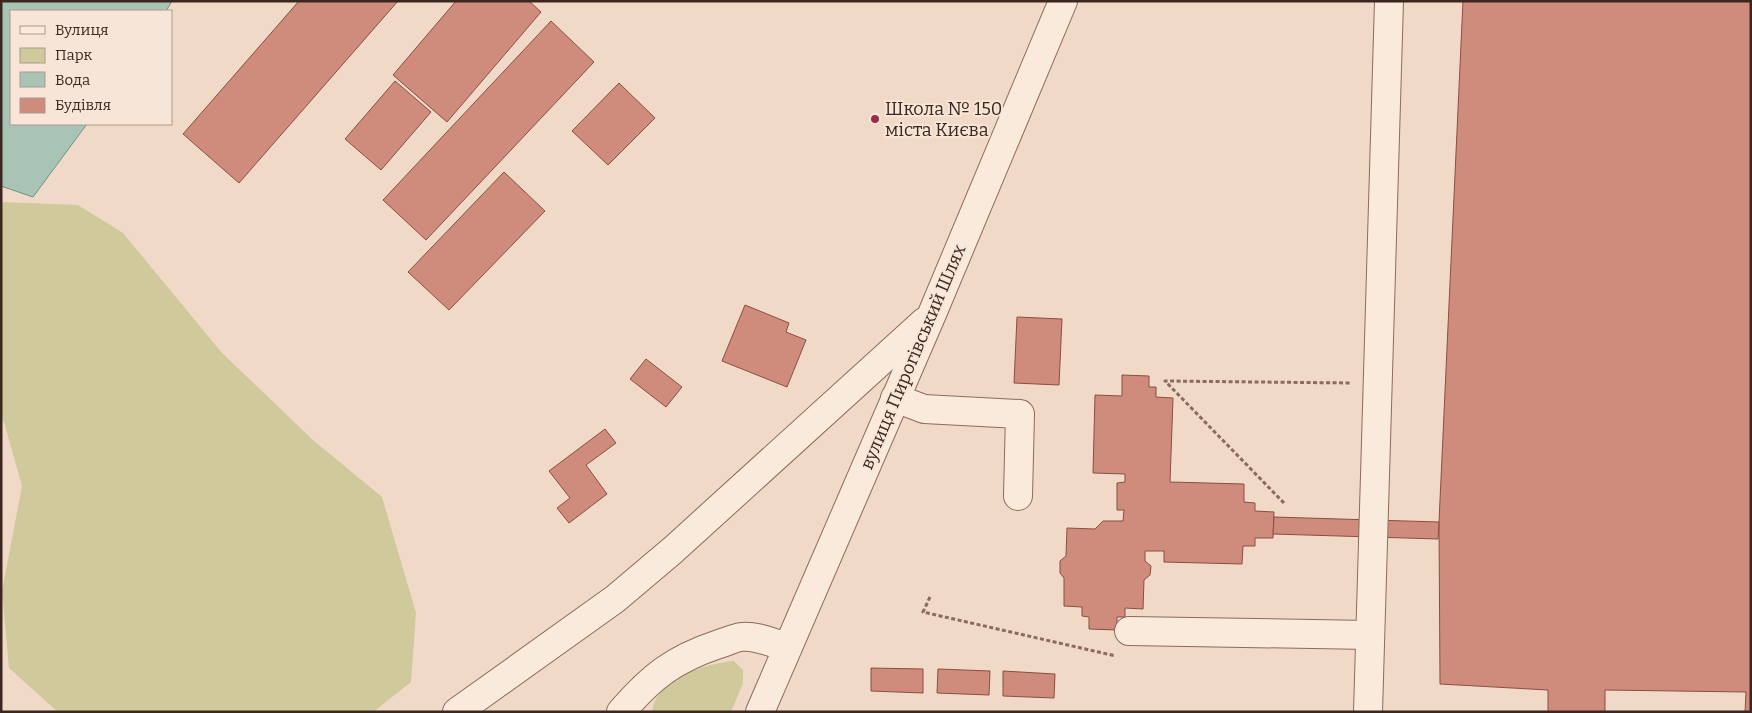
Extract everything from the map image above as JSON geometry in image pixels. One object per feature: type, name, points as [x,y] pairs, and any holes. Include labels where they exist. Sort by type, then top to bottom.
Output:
[{"type":"street","name":"вулиця Пирогівський Шлях","points":[[760,712],[786,648],[932,314],[1063,1]]},
{"type":"street","points":[[1368,712],[1389,1]]},
{"type":"street","points":[[458,712],[615,599],[680,543],[932,314]]},
{"type":"street","points":[[895,398],[924,409],[1020,414],[1018,496]]},
{"type":"street","points":[[1129,631],[1370,635]]},
{"type":"street","points":[[622,712],[662,670],[697,652],[742,637],[764,640],[786,648]]},
{"type":"path","points":[[1284,503],[1165,381],[1378,383]]},
{"type":"path","points":[[930,596],[923,612],[1121,657],[1129,631]]},
{"type":"green space","points":[[1,202],[78,205],[123,233],[222,353],[313,440],[382,497],[416,613],[411,682],[373,712],[58,712],[9,668],[2,591],[22,486],[4,422],[1,419]]},
{"type":"green space","points":[[734,661],[743,670],[743,683],[731,712],[652,712],[655,701],[672,682],[710,665]]},
{"type":"water","points":[[1,1],[172,1],[167,10],[10,10],[10,125],[86,125],[33,197],[1,186]]},
{"type":"building","points":[[299,1],[398,1],[239,183],[183,134]]},
{"type":"building","points":[[456,1],[529,1],[541,12],[447,122],[393,75]]},
{"type":"building","points":[[1463,1],[1751,1],[1751,712],[1745,712],[1746,692],[1605,690],[1605,712],[1548,712],[1548,690],[1440,684],[1439,522]]},
{"type":"building","points":[[551,21],[594,62],[426,240],[383,200]]},
{"type":"building","points":[[395,81],[431,112],[381,170],[345,139]]},
{"type":"building","points":[[619,83],[655,118],[608,165],[572,131]]},
{"type":"building","points":[[504,172],[545,211],[449,310],[408,272]]},
{"type":"building","points":[[745,305],[789,323],[786,332],[806,340],[787,387],[722,361]]},
{"type":"building","points":[[1017,317],[1062,319],[1059,385],[1014,383]]},
{"type":"building","points":[[646,359],[682,387],[666,407],[630,379]]},
{"type":"building","points":[[1122,375],[1149,376],[1149,387],[1156,387],[1156,397],[1173,398],[1170,482],[1244,484],[1244,502],[1255,503],[1255,511],[1274,512],[1273,538],[1255,538],[1255,546],[1243,546],[1242,564],[1164,562],[1164,551],[1145,551],[1145,561],[1151,566],[1150,575],[1144,580],[1143,609],[1125,608],[1125,617],[1117,617],[1117,630],[1089,629],[1089,617],[1082,616],[1082,607],[1064,606],[1064,578],[1060,573],[1060,561],[1066,556],[1067,528],[1095,529],[1103,521],[1123,521],[1124,510],[1117,510],[1117,483],[1125,482],[1125,474],[1093,473],[1095,395],[1122,396]]},
{"type":"building","points":[[605,429],[616,443],[586,465],[607,494],[569,523],[557,508],[570,498],[549,471]]},
{"type":"building","points":[[1274,517],[1439,522],[1438,539],[1273,534]]},
{"type":"building","points":[[871,668],[923,669],[923,693],[871,691]]},
{"type":"building","points":[[938,669],[990,671],[989,695],[937,693]]},
{"type":"building","points":[[1003,671],[1055,674],[1054,698],[1003,696]]},
{"type":"place","name":"Школа № 150 міста Києва","points":[[875,119]]}]
